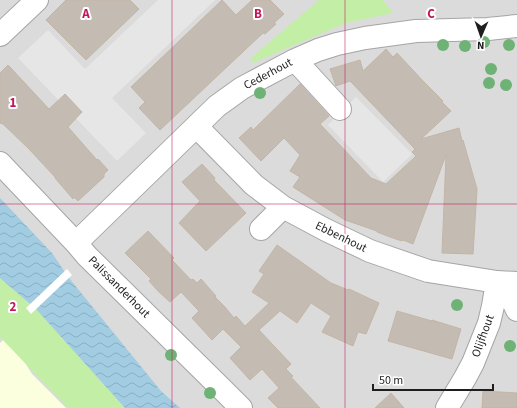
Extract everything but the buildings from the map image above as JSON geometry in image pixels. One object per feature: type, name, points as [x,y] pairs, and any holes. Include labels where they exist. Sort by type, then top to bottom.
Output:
[{"type":"street","points":[[0,35],[36,0]]},
{"type":"street","name":"Cederhout","points":[[76,243],[217,106],[242,88],[295,60],[318,50],[365,38],[416,31],[488,29],[517,26]]},
{"type":"street","points":[[295,60],[340,109]]},
{"type":"street","name":"Ebbenhout","points":[[197,126],[254,185],[283,207],[326,230],[370,251],[428,271],[507,283]]},
{"type":"street","name":"Palissanderhout","points":[[0,163],[76,243],[86,256],[241,408]]},
{"type":"street","points":[[261,229],[283,207]]},
{"type":"street","points":[[507,283],[510,295],[517,310]]},
{"type":"street","name":"Olijfhout","points":[[447,408],[476,356],[489,323],[493,306],[507,283]]},
{"type":"shaded area","points":[[0,0],[517,0],[517,408],[0,408]]},
{"type":"shaded area","points":[[158,0],[215,0],[112,98],[146,133],[117,161],[18,58],[48,30],[85,69]]},
{"type":"shaded area","points":[[356,97],[412,154],[383,182],[328,125]]},
{"type":"shaded area","points":[[6,337],[17,350],[32,374],[66,408],[0,408],[0,343]]},
{"type":"green space","points":[[319,0],[383,0],[393,13],[346,23],[252,63],[251,58]]},
{"type":"green space","points":[[0,278],[36,309],[125,408],[68,408],[0,337]]},
{"type":"water","points":[[0,198],[52,253],[69,278],[161,391],[180,408],[125,408],[36,309],[0,278]]},
{"type":"pier","points":[[67,269],[72,275],[31,314],[26,308]]}]
